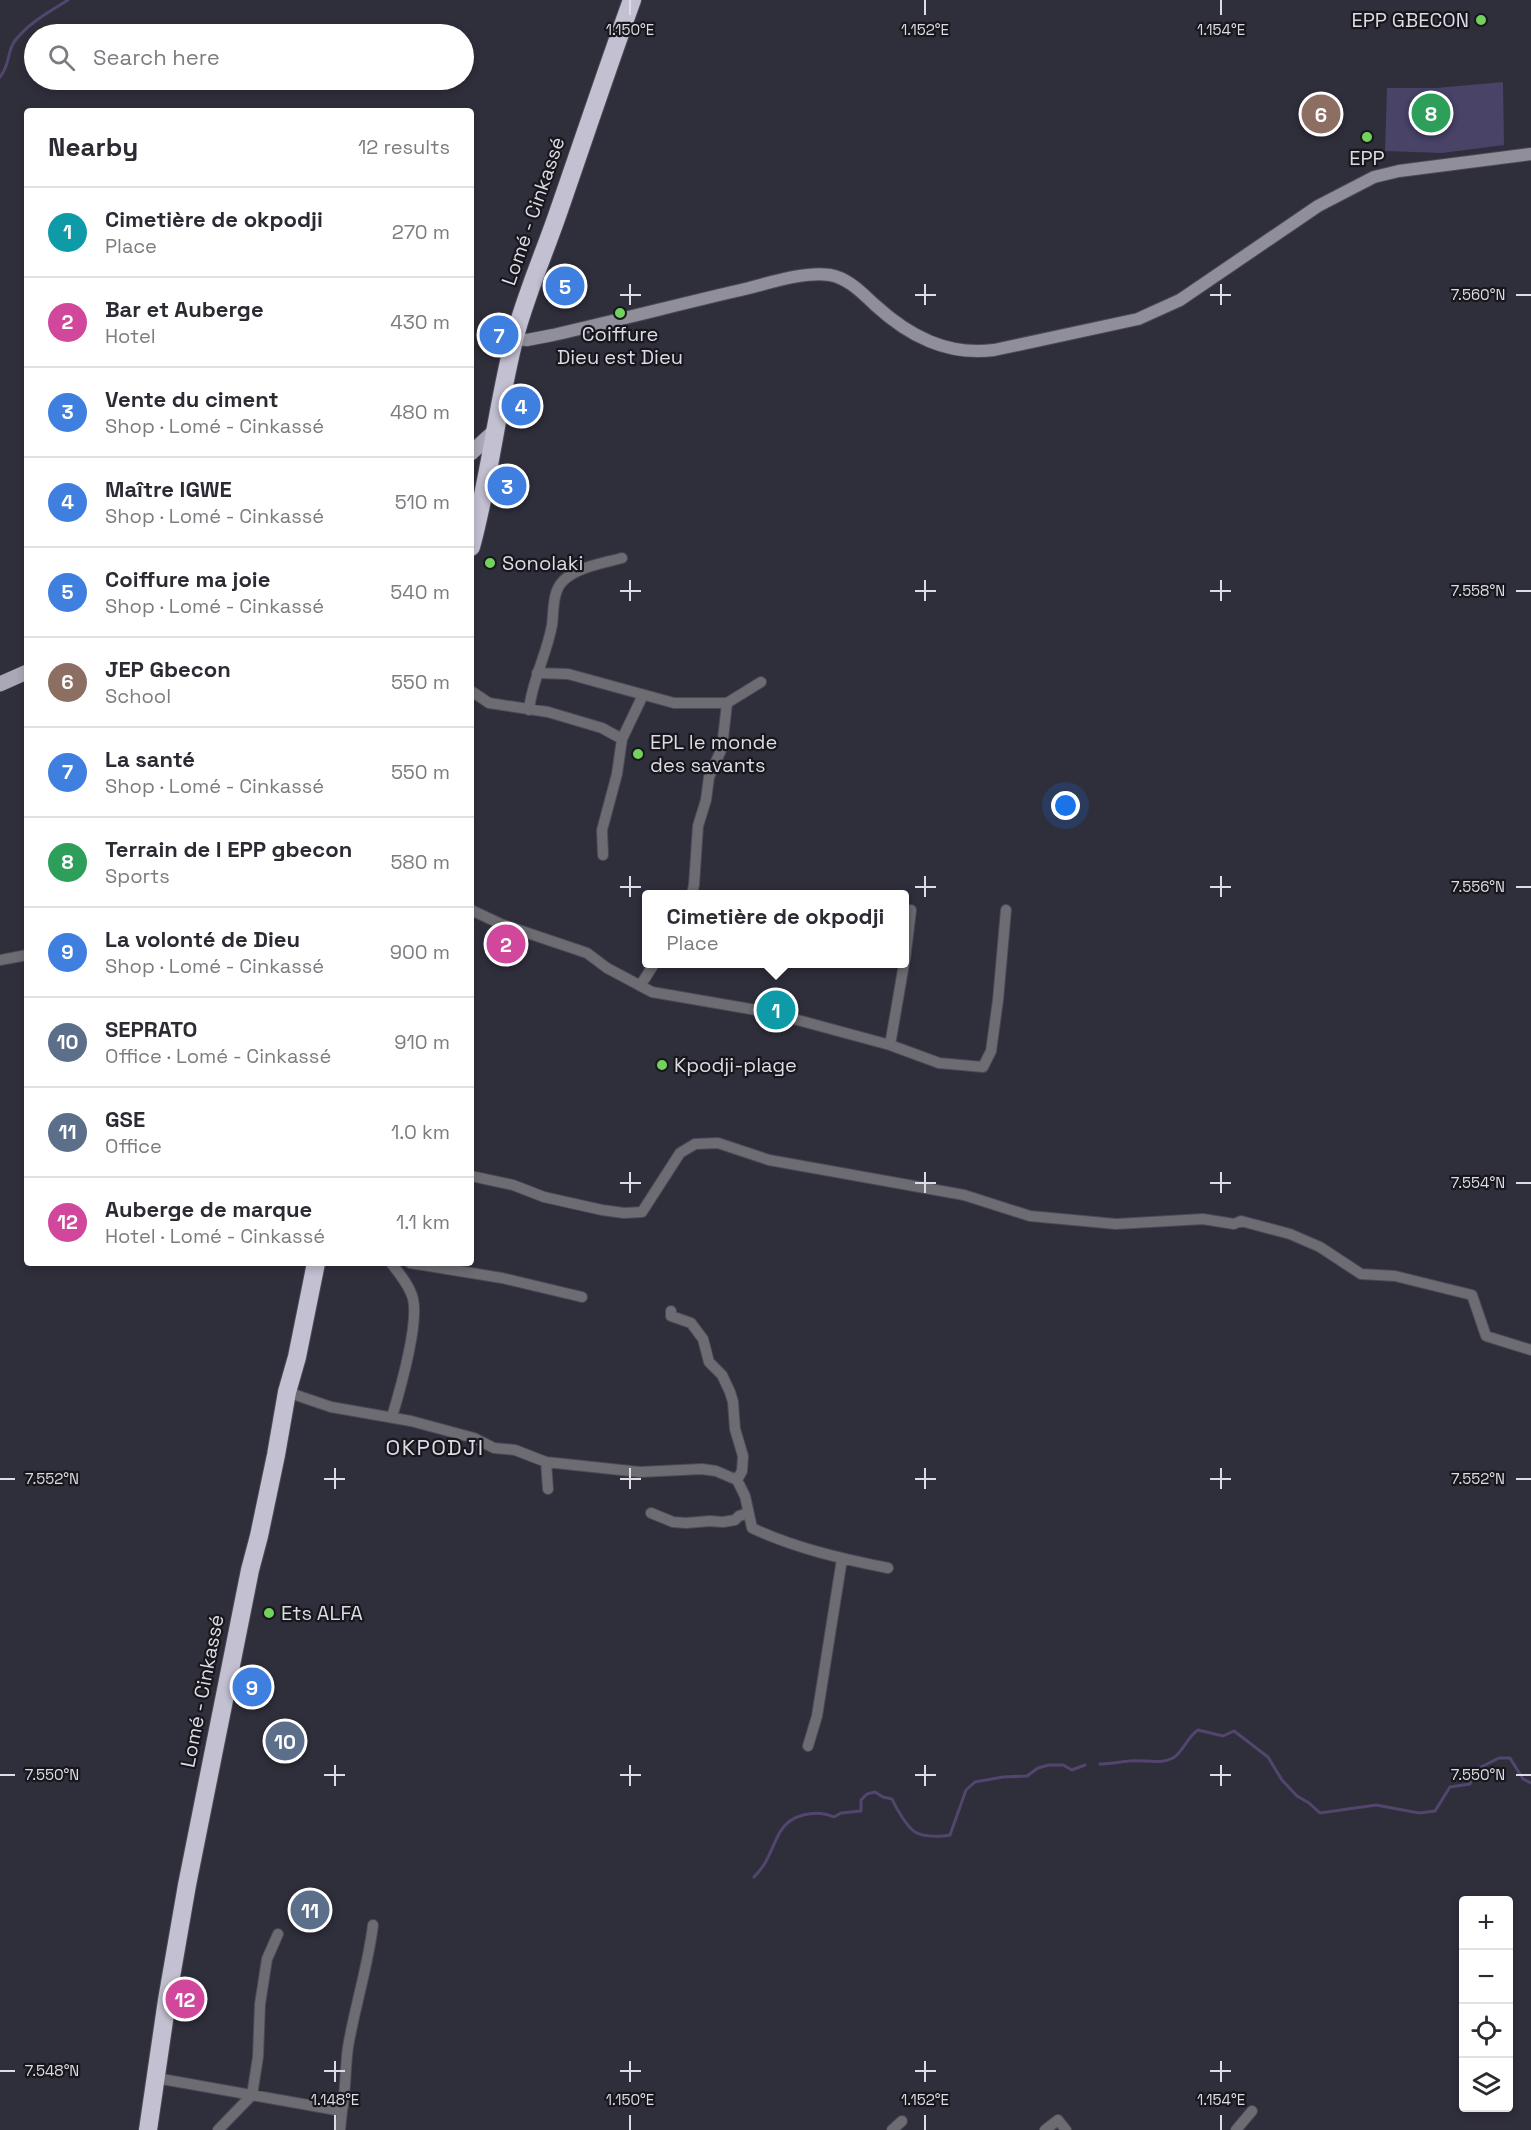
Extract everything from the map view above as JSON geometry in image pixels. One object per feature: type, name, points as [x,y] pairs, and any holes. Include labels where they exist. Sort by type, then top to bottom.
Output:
[{"type":"highway","name":"Lomé - Cinkassé","points":[[474,535],[482,505],[514,339],[599,88],[632,0]]},
{"type":"highway","name":"Lomé - Cinkassé","points":[[148,2130],[189,1873],[287,1392],[297,1358],[315,1266]]},
{"type":"main road","points":[[474,450],[495,431]]},
{"type":"main road","points":[[0,684],[24,673]]},
{"type":"street","points":[[514,339],[527,340],[553,335],[766,284],[818,274],[839,278],[857,289],[903,327],[928,342],[953,350],[981,352],[994,350],[1138,319],[1180,300],[1318,206],[1374,177],[1399,171],[1531,154]]},
{"type":"street","points":[[529,710],[537,673],[546,653],[555,596],[561,582],[572,574],[622,558]]},
{"type":"street","points":[[537,673],[568,674],[674,703],[727,703],[761,682]]},
{"type":"street","points":[[474,693],[489,702],[548,712],[602,728],[622,739]]},
{"type":"street","points":[[603,855],[602,830],[617,774],[622,739],[643,694]]},
{"type":"street","points":[[693,890],[698,826],[706,800],[709,777],[722,748],[727,703]]},
{"type":"street","points":[[909,927],[911,910]]},
{"type":"street","points":[[474,911],[501,924],[587,953],[607,968],[652,992],[768,1012],[890,1045],[939,1063],[983,1067],[991,1051],[1006,910]]},
{"type":"street","points":[[0,960],[24,956]]},
{"type":"street","points":[[640,986],[651,968]]},
{"type":"street","points":[[890,1045],[904,968]]},
{"type":"street","points":[[474,1177],[513,1185],[544,1197],[602,1210],[624,1213],[642,1212],[680,1153],[695,1144],[718,1143],[769,1160],[964,1195],[1030,1216],[1116,1224],[1203,1219],[1234,1224],[1241,1221],[1290,1234],[1320,1247],[1361,1274],[1395,1276],[1472,1295],[1486,1336],[1531,1350]]},
{"type":"street","points":[[392,1417],[403,1379],[415,1309],[413,1296],[393,1266]]},
{"type":"street","points":[[428,1266],[502,1278],[582,1297]]},
{"type":"street","points":[[671,1311],[671,1316],[691,1323],[703,1339],[709,1362],[722,1375],[730,1392],[735,1429],[743,1456],[742,1471],[737,1480]]},
{"type":"street","points":[[287,1392],[331,1407],[392,1417],[474,1438],[494,1448],[515,1450],[546,1462],[639,1472],[702,1469],[716,1471],[737,1480],[745,1496],[752,1528],[842,1559],[888,1568]]},
{"type":"street","points":[[546,1462],[548,1489]]},
{"type":"street","points":[[651,1513],[674,1522],[687,1523],[723,1522],[735,1520],[748,1513]]},
{"type":"street","points":[[808,1746],[817,1716],[842,1559]]},
{"type":"street","points":[[340,2130],[348,2050],[362,1978],[367,1965],[373,1925]]},
{"type":"street","points":[[219,2130],[252,2095],[258,2057],[260,2004],[267,1959],[278,1934]]},
{"type":"street","points":[[156,2078],[179,2084],[342,2111]]},
{"type":"street","points":[[1236,2130],[1252,2111]]},
{"type":"street","points":[[1045,2130],[1058,2120],[1066,2130]]},
{"type":"street","points":[[892,2130],[902,2121]]},
{"type":"shaded area","points":[[1503,82],[1504,145],[1442,153],[1385,151],[1387,88],[1436,88]]},
{"type":"waterway","points":[[32,24],[68,0]]},
{"type":"waterway","points":[[0,77],[14,42],[24,31]]},
{"type":"waterway","points":[[1100,1764],[1168,1760],[1177,1755],[1198,1730],[1223,1736],[1234,1731],[1268,1757],[1282,1780],[1297,1796],[1320,1813],[1376,1805],[1419,1813],[1435,1811],[1450,1787],[1470,1784],[1475,1770],[1499,1758],[1510,1758],[1523,1779],[1531,1783]]},
{"type":"waterway","points":[[754,1877],[766,1861],[784,1826],[797,1817],[812,1813],[834,1817],[841,1813],[861,1811],[861,1800],[867,1794],[875,1792],[892,1799],[905,1822],[915,1832],[932,1836],[950,1835],[966,1790],[975,1782],[1027,1776],[1038,1768],[1049,1765],[1063,1765],[1072,1770],[1085,1765]]},
{"type":"place","name":"EPP GBECON","points":[[1481,20]]},
{"type":"place","name":"Terrain de l EPP gbecon","points":[[1431,113]]},
{"type":"place","name":"JEP Gbecon","points":[[1321,114]]},
{"type":"place","name":"EPP","points":[[1367,137]]},
{"type":"place","name":"Coiffure ma joie","points":[[565,286]]},
{"type":"place","name":"Coiffure Dieu est Dieu","points":[[620,313]]},
{"type":"place","name":"La santé","points":[[499,335]]},
{"type":"place","name":"Maître IGWE","points":[[521,406]]},
{"type":"place","name":"Vente du ciment","points":[[507,486]]},
{"type":"place","name":"Sonolaki","points":[[490,563]]},
{"type":"place","name":"EPL le monde des savants","points":[[638,754]]},
{"type":"place","name":"Bar et Auberge","points":[[506,944]]},
{"type":"place","name":"Cimetière de okpodji","points":[[776,1010]]},
{"type":"place","name":"Kpodji-plage","points":[[662,1065]]},
{"type":"place","name":"Ets ALFA","points":[[269,1613]]},
{"type":"place","name":"La volonté de Dieu","points":[[252,1687]]},
{"type":"place","name":"SEPRATO","points":[[285,1741]]},
{"type":"place","name":"GSE","points":[[310,1910]]},
{"type":"place","name":"Auberge de marque","points":[[185,1999]]},
{"type":"district","name":"OKPODJI","points":[[435,1447]]}]
